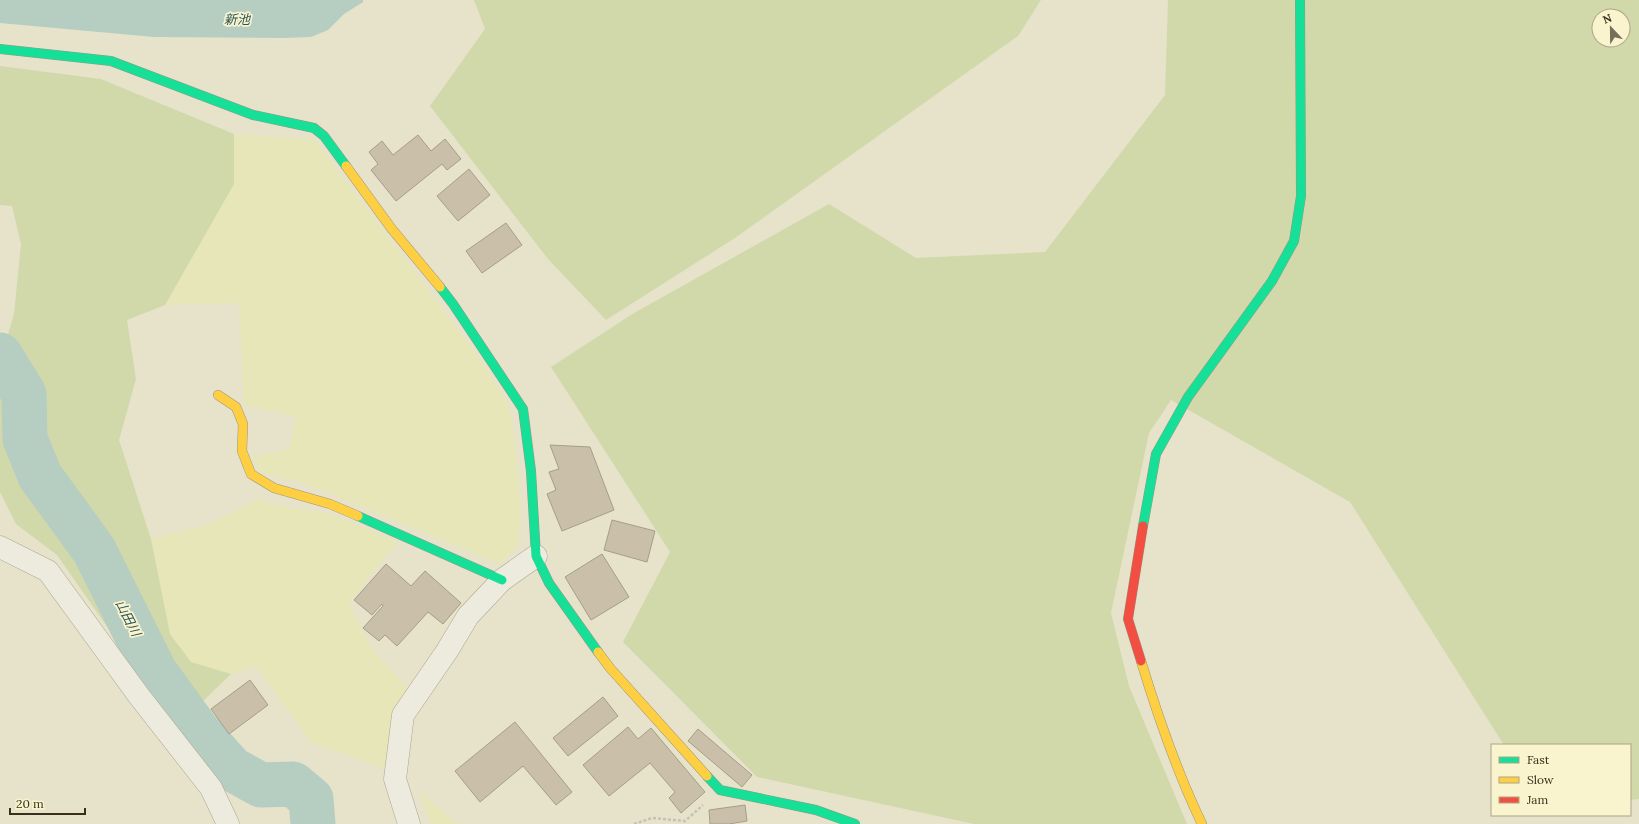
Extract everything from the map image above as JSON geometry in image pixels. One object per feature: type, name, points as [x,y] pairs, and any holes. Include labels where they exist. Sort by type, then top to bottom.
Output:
[{"type":"street","points":[[1202,824],[1184,786],[1155,706],[1128,619],[1156,454],[1188,397],[1272,281],[1294,241],[1302,196],[1300,135],[1300,0]]},
{"type":"street","points":[[0,49],[111,61],[253,115],[314,128],[324,136],[390,228],[453,304],[522,409],[531,471],[536,556],[549,583],[610,668],[720,790],[816,810],[855,824]]},
{"type":"street","points":[[218,395],[236,407],[243,424],[242,451],[251,474],[274,488],[330,504],[502,580]]},
{"type":"street","points":[[0,547],[48,571],[139,696],[211,788],[228,824]]},
{"type":"street","points":[[409,824],[395,780],[403,715],[447,651],[468,616],[502,580],[536,556]]},
{"type":"path","points":[[634,824],[652,818],[685,821],[720,790]]},
{"type":"green space","points":[[474,0],[1041,0],[1018,36],[735,238],[606,320],[548,259],[430,106],[485,29]]},
{"type":"green space","points":[[1168,0],[1639,0],[1639,799],[1631,800],[1631,744],[1503,744],[1350,502],[1171,400],[1149,433],[1111,613],[1129,686],[1187,824],[974,824],[757,777],[623,642],[670,552],[551,367],[634,313],[829,204],[916,258],[1045,252],[1165,95]]},
{"type":"green space","points":[[0,66],[101,79],[234,134],[234,184],[165,305],[127,320],[136,379],[119,440],[151,539],[170,634],[191,662],[231,674],[203,701],[210,726],[191,738],[129,658],[57,555],[16,524],[0,492],[0,361],[14,314],[21,244],[12,206],[0,205]]},
{"type":"green space","points":[[234,134],[315,140],[483,363],[508,404],[515,440],[521,510],[518,546],[500,564],[304,483],[261,473],[252,457],[289,449],[296,417],[244,405],[239,303],[165,305],[234,184]]},
{"type":"green space","points":[[260,499],[271,504],[328,513],[398,542],[349,602],[370,647],[410,691],[389,770],[312,743],[256,667],[231,674],[191,662],[170,634],[151,539],[206,525]]},
{"type":"green space","points":[[418,791],[458,824],[432,824]]},
{"type":"water","name":"新池","points":[[0,0],[363,0],[363,2],[344,14],[328,30],[311,37],[284,38],[154,37],[0,23]]},
{"type":"building","points":[[418,135],[431,151],[445,139],[461,159],[447,170],[442,164],[396,201],[371,170],[378,164],[369,152],[382,141],[393,155]]},
{"type":"building","points":[[469,169],[490,195],[458,221],[437,196]]},
{"type":"building","points":[[506,223],[522,245],[482,273],[466,251]]},
{"type":"building","points":[[550,445],[590,447],[614,510],[562,531],[547,494],[556,490],[549,472],[559,469]]},
{"type":"building","points":[[612,520],[655,531],[647,562],[604,550]]},
{"type":"building","points":[[602,554],[629,597],[591,620],[565,577]]},
{"type":"building","points":[[386,564],[411,586],[425,571],[461,603],[443,624],[428,612],[397,646],[385,635],[379,641],[363,628],[383,606],[382,604],[372,615],[354,600]]},
{"type":"building","points":[[250,680],[268,705],[229,734],[211,709]]},
{"type":"building","points":[[603,697],[618,716],[568,756],[553,738]]},
{"type":"building","points":[[515,722],[572,792],[556,805],[523,766],[480,802],[455,771]]},
{"type":"building","points":[[628,727],[638,739],[651,728],[705,792],[681,813],[669,798],[675,792],[650,763],[609,796],[583,765]]},
{"type":"building","points":[[698,729],[752,775],[742,787],[688,741]]},
{"type":"building","points":[[745,805],[747,821],[729,824],[710,824],[709,810]]},
{"type":"waterway","name":"山田川","points":[[0,355],[24,394],[25,439],[40,476],[94,550],[155,672],[197,730],[232,769],[261,785],[293,784],[311,799],[313,824]]},
{"type":"waterway","points":[[312,817],[328,816],[328,824]]},
{"type":"traffic: fast","points":[[1143,526],[1156,454],[1188,397],[1272,281],[1294,241],[1301,196],[1300,0]]},
{"type":"traffic: fast","points":[[0,49],[111,61],[253,115],[314,128],[324,136],[346,166]]},
{"type":"traffic: fast","points":[[440,287],[523,409],[531,471],[536,556],[549,583],[598,652]]},
{"type":"traffic: fast","points":[[358,516],[502,580]]},
{"type":"traffic: fast","points":[[707,776],[720,790],[816,810],[855,824]]},
{"type":"traffic: slow","points":[[346,166],[391,228],[440,287]]},
{"type":"traffic: slow","points":[[218,395],[236,407],[243,424],[242,451],[251,474],[274,488],[330,504],[358,516]]},
{"type":"traffic: slow","points":[[598,652],[610,668],[707,776]]},
{"type":"traffic: slow","points":[[1141,661],[1168,744],[1202,824]]},
{"type":"traffic: jam","points":[[1141,661],[1128,619],[1143,526]]}]
